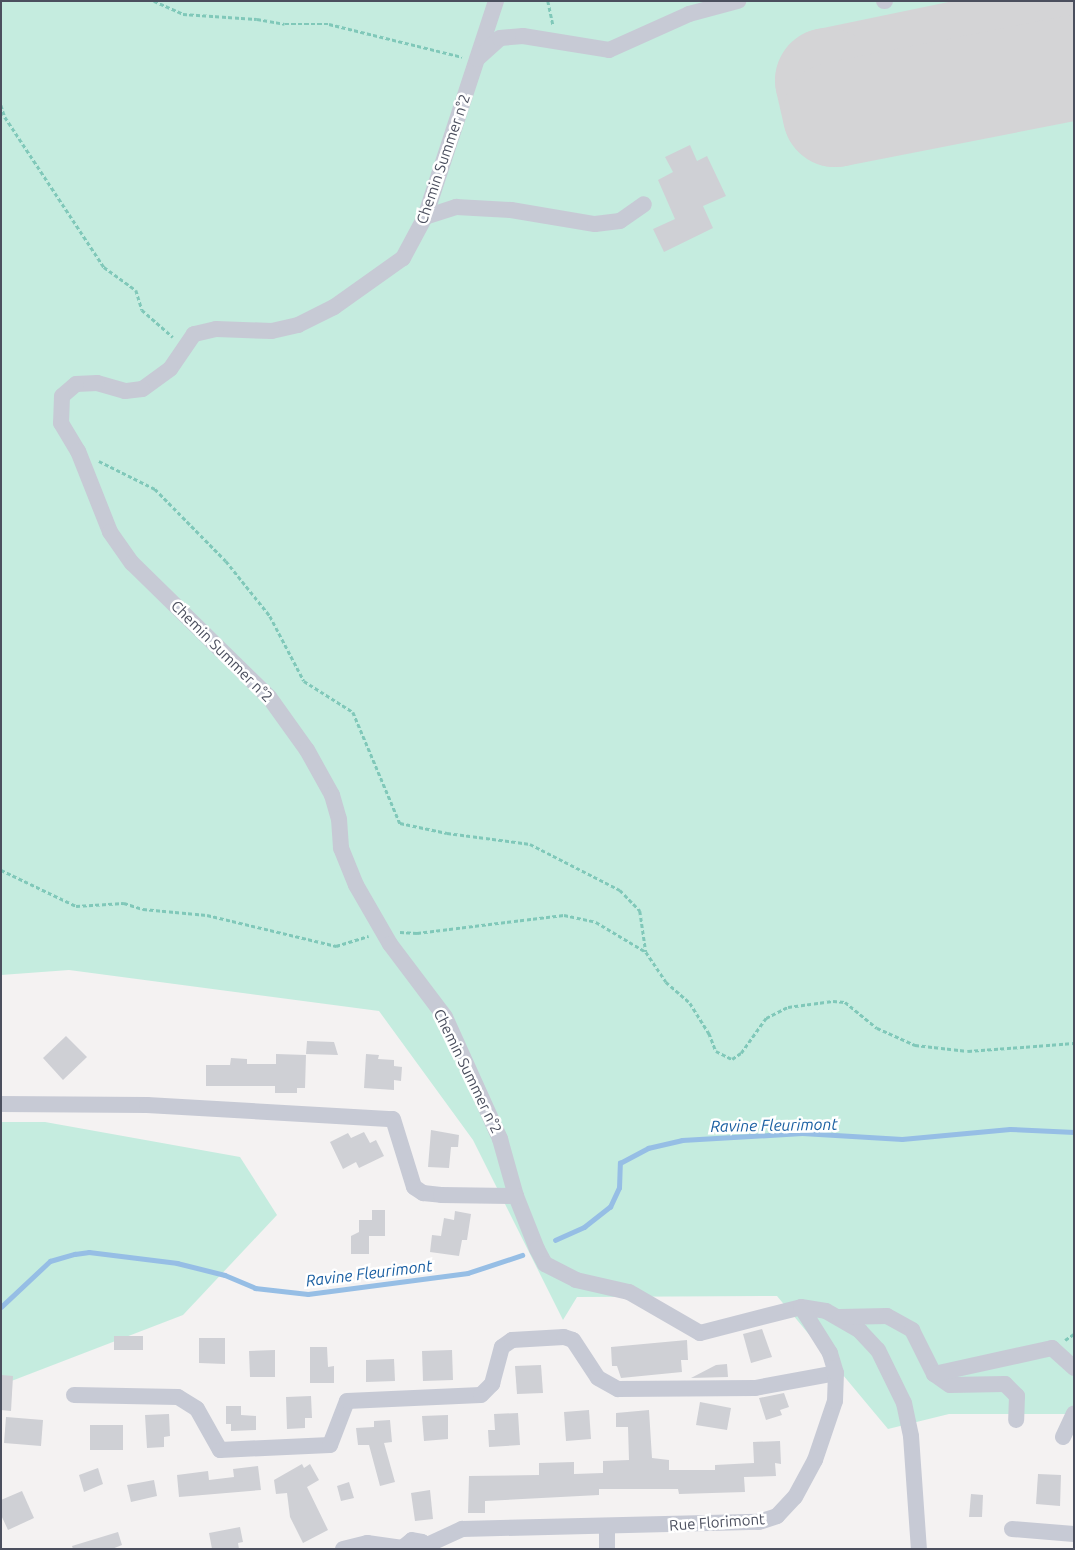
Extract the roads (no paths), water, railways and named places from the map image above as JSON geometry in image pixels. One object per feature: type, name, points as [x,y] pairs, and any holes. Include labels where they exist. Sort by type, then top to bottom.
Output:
[{"type":"street","name":"Chemin Summer n°2","points":[[496,1],[425,217],[403,258],[334,307],[298,325],[272,331],[216,329],[194,334],[170,369],[142,389],[125,391],[97,383],[76,384],[62,396],[61,423],[78,451],[110,532],[132,563],[269,697],[307,750],[332,795],[340,819],[341,848],[356,885],[383,931],[446,1018],[500,1139],[516,1196],[536,1250],[545,1264],[576,1280],[629,1292],[700,1333],[800,1307],[826,1311],[840,1317],[860,1331],[878,1350],[904,1403],[912,1436],[919,1549]]},
{"type":"street","points":[[476,60],[500,38],[523,36],[557,44],[609,50],[689,14],[738,1]]},
{"type":"street","points":[[425,217],[456,207],[510,210],[595,224],[620,221],[644,204]]},
{"type":"street","points":[[1,1104],[147,1105],[393,1119],[414,1187],[441,1196],[516,1196]]},
{"type":"street","name":"Rue Florimont","points":[[426,1547],[462,1529],[607,1528],[759,1522],[777,1516],[795,1497],[815,1460],[835,1401],[836,1373],[825,1341],[800,1307]]},
{"type":"street","points":[[840,1317],[887,1316],[912,1330],[934,1374],[950,1385],[1005,1384],[1017,1396],[1016,1420]]},
{"type":"street","points":[[74,1395],[178,1398],[197,1409],[220,1450],[330,1445],[347,1401],[481,1395],[492,1384],[502,1347],[512,1340],[564,1337],[574,1340],[598,1378],[618,1389],[755,1388],[836,1373]]},
{"type":"street","points":[[934,1374],[1052,1348],[1074,1368]]},
{"type":"street","points":[[1063,1437],[1074,1413]]},
{"type":"street","points":[[607,1528],[607,1549]]},
{"type":"street","points":[[1012,1529],[1074,1534]]},
{"type":"street","points":[[343,1549],[367,1542],[401,1548],[412,1540],[426,1547]]},
{"type":"waterway","name":"Ravine Fleurimont","points":[[555,1240],[584,1227],[610,1207],[619,1188],[620,1163],[648,1148],[682,1140],[802,1133],[902,1139],[1010,1129],[1074,1132]]},
{"type":"waterway","name":"Ravine Fleurimont","points":[[1,1307],[50,1261],[89,1252],[177,1263],[225,1275],[255,1288],[308,1294],[468,1273],[522,1255]]}]
